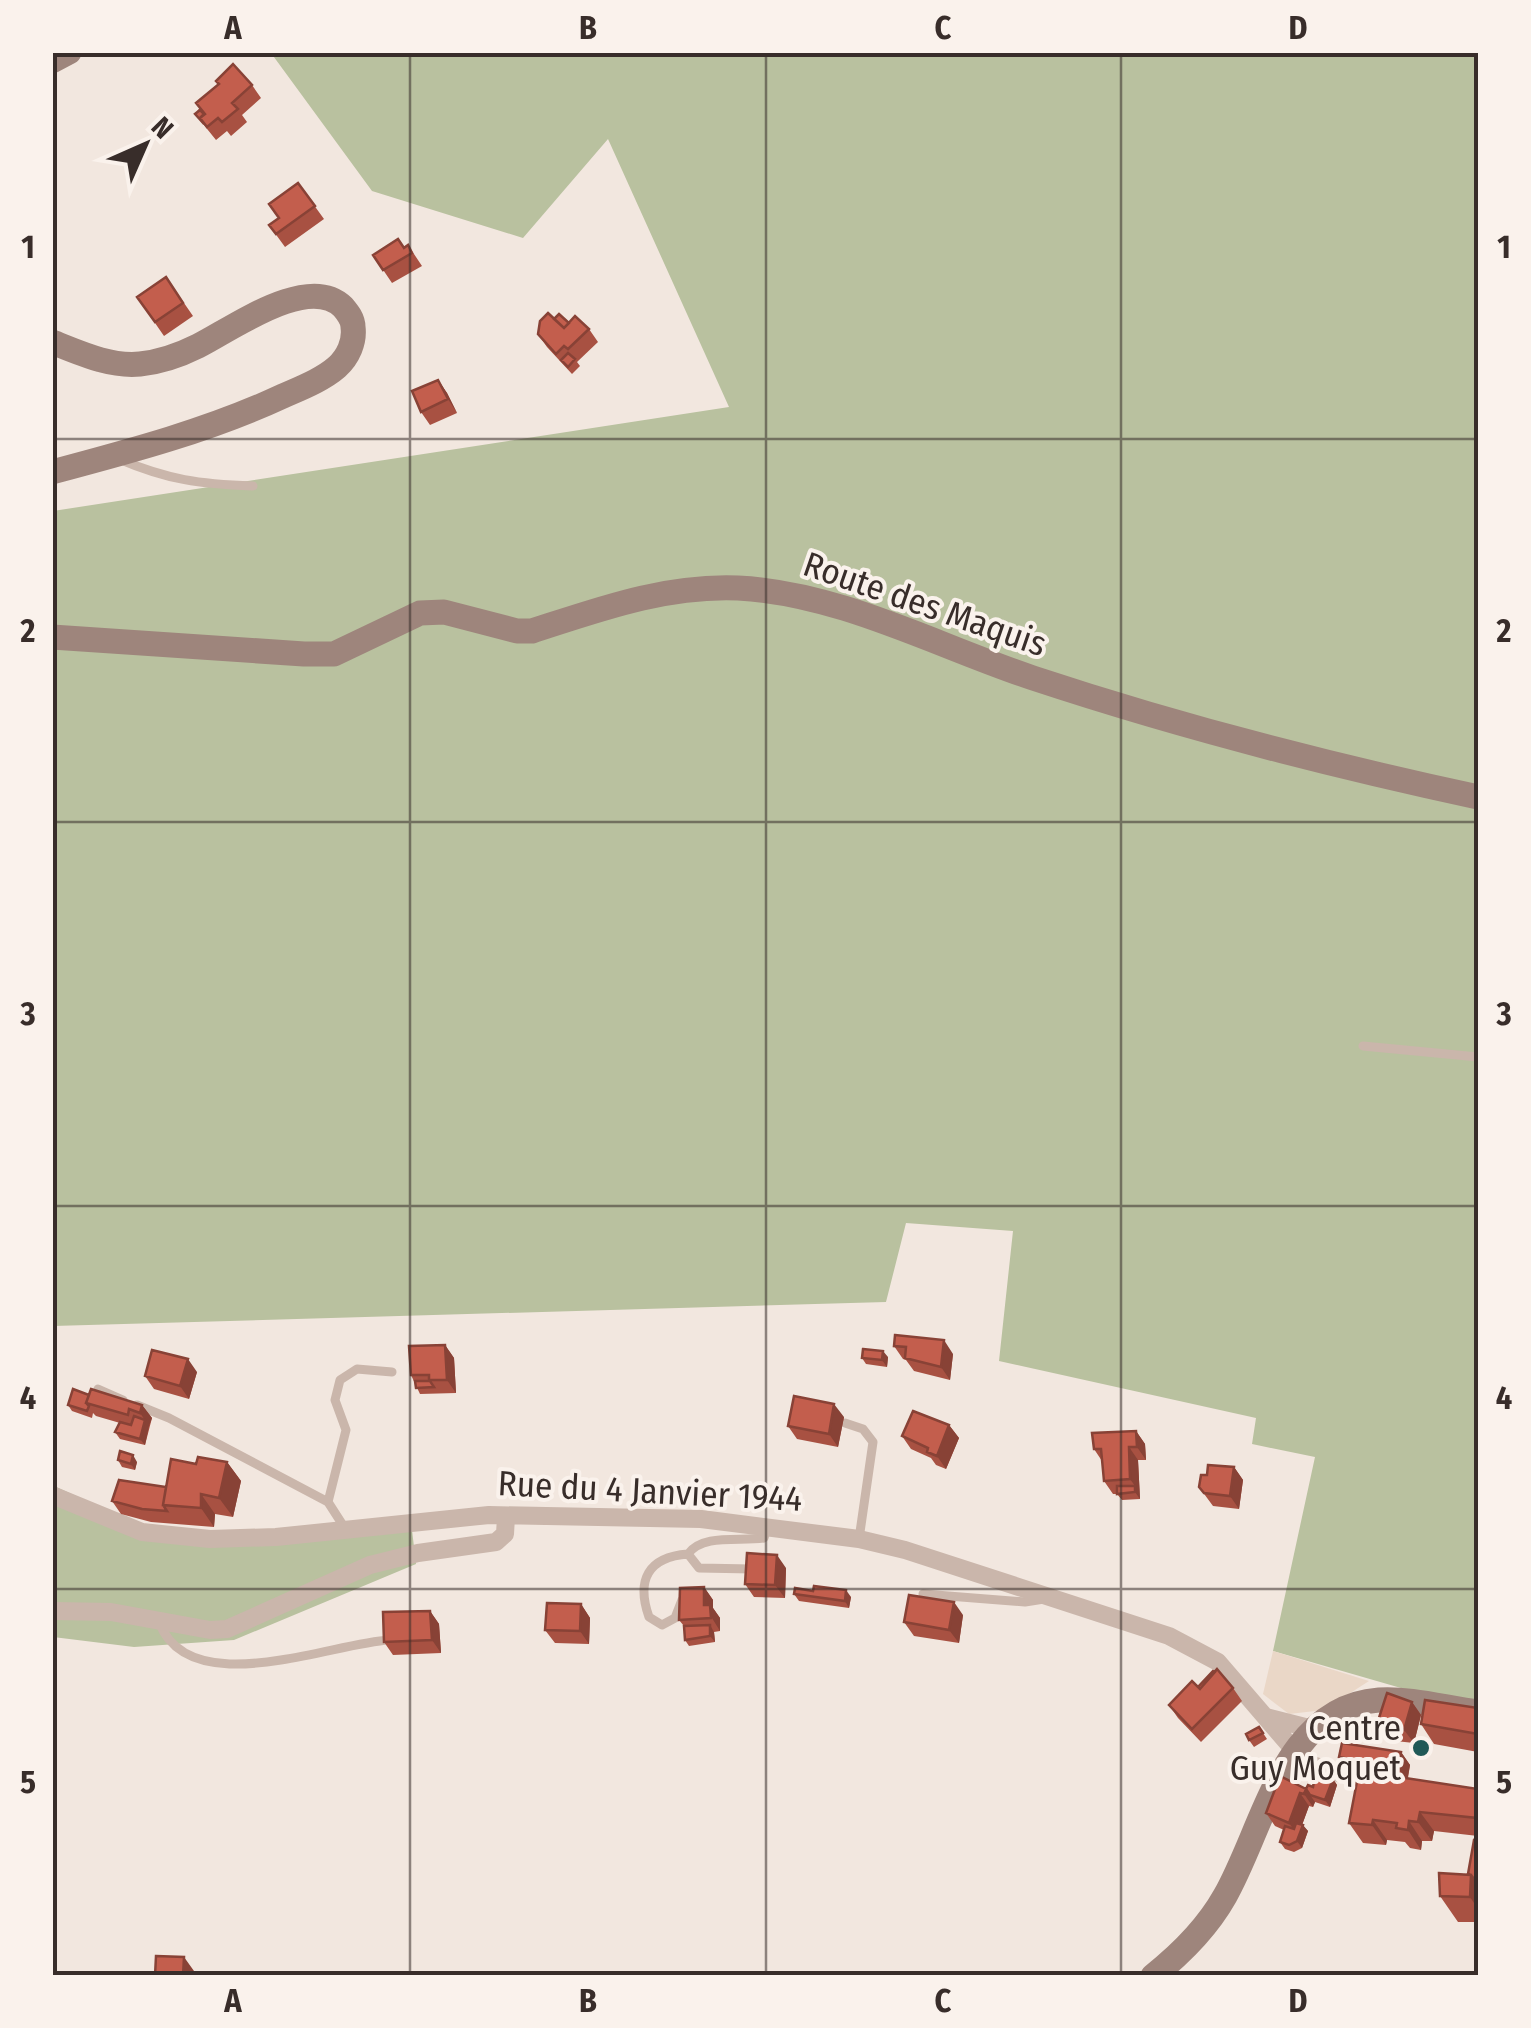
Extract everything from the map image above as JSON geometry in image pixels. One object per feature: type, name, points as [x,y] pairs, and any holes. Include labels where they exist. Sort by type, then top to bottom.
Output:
[{"type":"street","points":[[52,60],[70,52]]},
{"type":"street","points":[[52,342],[108,362],[137,365],[168,358],[304,296],[333,300],[350,316],[354,330],[350,352],[332,371],[229,419],[52,472]]},
{"type":"street","name":"Route des Maquis","points":[[52,637],[334,654],[420,613],[444,612],[517,631],[532,631],[623,601],[678,590],[736,588],[788,592],[1034,678],[1152,714],[1478,797]]},
{"type":"street","name":"Rue du 4 Janvier 1944","points":[[52,1496],[142,1532],[210,1539],[473,1516],[701,1519],[859,1539],[1169,1636],[1218,1662],[1294,1752]]},
{"type":"street","points":[[52,1610],[110,1612],[210,1630],[235,1628],[370,1565],[418,1553],[496,1542],[505,1534],[506,1517]]},
{"type":"street","points":[[1159,1971],[1216,1912],[1248,1855],[1278,1780],[1313,1729],[1356,1705],[1378,1700],[1478,1712]]},
{"type":"street","points":[[1266,1717],[1313,1729]]},
{"type":"street","points":[[1294,1752],[1305,1763],[1394,1788]]},
{"type":"lane","points":[[112,456],[162,477],[209,485],[253,486]]},
{"type":"lane","points":[[1363,1046],[1478,1057]]},
{"type":"lane","points":[[328,1502],[346,1430],[335,1400],[340,1380],[356,1369],[392,1372]]},
{"type":"lane","points":[[98,1389],[169,1418],[328,1502],[346,1530]]},
{"type":"lane","points":[[845,1424],[862,1428],[873,1442],[859,1539]]},
{"type":"lane","points":[[688,1554],[691,1548],[704,1543],[764,1538],[767,1526]]},
{"type":"lane","points":[[688,1554],[699,1568],[752,1570]]},
{"type":"lane","points":[[682,1600],[675,1618],[662,1625],[650,1617],[642,1594],[654,1566],[668,1556],[688,1554]]},
{"type":"lane","points":[[923,1594],[1025,1602],[1050,1597]]},
{"type":"lane","points":[[158,1619],[172,1645],[206,1661],[223,1664],[276,1661],[389,1640]]},
{"type":"green space","points":[[271,53],[1478,53],[1478,1701],[1439,1699],[1273,1651],[1315,1457],[1252,1444],[1256,1418],[999,1361],[1013,1231],[906,1223],[886,1302],[53,1326],[53,511],[729,407],[608,139],[523,238],[372,191]]},
{"type":"green space","points":[[52,1485],[152,1531],[412,1530],[416,1564],[234,1640],[134,1647],[53,1637]]},
{"type":"shaded area","points":[[1273,1651],[1369,1681],[1324,1710],[1289,1714],[1263,1694]]},
{"type":"building","points":[[233,64],[252,85],[232,103],[238,109],[222,122],[218,118],[207,127],[200,118],[205,114],[196,103],[219,84],[216,81]]},
{"type":"building","points":[[298,183],[315,206],[276,234],[269,225],[279,218],[269,204]]},
{"type":"building","points":[[398,239],[412,253],[383,270],[373,255]]},
{"type":"building","points":[[166,277],[183,303],[155,322],[137,297]]},
{"type":"building","points":[[548,313],[564,328],[575,316],[589,329],[568,349],[564,346],[556,354],[538,334],[540,321]]},
{"type":"building","points":[[559,314],[569,323],[564,328],[554,319]]},
{"type":"building","points":[[568,353],[575,359],[568,367],[561,360]]},
{"type":"building","points":[[438,380],[448,399],[421,412],[412,391]]},
{"type":"building","points":[[895,1335],[944,1340],[941,1367],[905,1358],[906,1347],[894,1346]]},
{"type":"building","points":[[445,1345],[447,1380],[411,1375],[409,1346]]},
{"type":"building","points":[[863,1349],[883,1351],[882,1360],[862,1358]]},
{"type":"building","points":[[152,1350],[188,1359],[180,1386],[145,1376]]},
{"type":"building","points":[[415,1381],[430,1381],[434,1387],[416,1388]]},
{"type":"building","points":[[73,1389],[89,1395],[87,1411],[68,1405]]},
{"type":"building","points":[[91,1389],[142,1405],[140,1413],[129,1409],[128,1415],[86,1403]]},
{"type":"building","points":[[794,1396],[834,1404],[829,1434],[788,1426]]},
{"type":"building","points":[[913,1411],[949,1425],[937,1456],[902,1436]]},
{"type":"building","points":[[134,1416],[145,1420],[140,1439],[115,1432],[120,1422],[131,1425]]},
{"type":"building","points":[[1136,1431],[1137,1447],[1129,1447],[1130,1479],[1104,1481],[1101,1449],[1094,1449],[1092,1433]]},
{"type":"building","points":[[120,1451],[133,1455],[131,1464],[118,1460]]},
{"type":"building","points":[[198,1457],[227,1462],[219,1498],[201,1494],[201,1508],[163,1505],[171,1459],[196,1464]]},
{"type":"building","points":[[1208,1465],[1234,1467],[1230,1496],[1204,1493],[1199,1487]]},
{"type":"building","points":[[119,1480],[166,1487],[163,1505],[167,1511],[112,1501]]},
{"type":"building","points":[[1117,1486],[1135,1486],[1135,1492],[1117,1494]]},
{"type":"building","points":[[747,1553],[777,1555],[775,1585],[745,1584]]},
{"type":"building","points":[[814,1586],[846,1590],[845,1601],[794,1594],[795,1588],[813,1591]]},
{"type":"building","points":[[704,1587],[704,1605],[710,1605],[711,1618],[679,1620],[680,1588]]},
{"type":"building","points":[[909,1595],[954,1602],[949,1630],[904,1622]]},
{"type":"building","points":[[547,1603],[581,1604],[580,1631],[545,1630]]},
{"type":"building","points":[[430,1611],[432,1640],[384,1642],[383,1612]]},
{"type":"building","points":[[710,1625],[710,1636],[685,1640],[684,1626]]},
{"type":"building","points":[[1217,1669],[1233,1688],[1192,1729],[1169,1705],[1192,1681],[1200,1689]]},
{"type":"building","points":[[1387,1693],[1412,1702],[1404,1730],[1376,1727]]},
{"type":"building","points":[[1425,1700],[1478,1708],[1478,1734],[1421,1724]]},
{"type":"building","points":[[1259,1727],[1263,1733],[1249,1740],[1246,1734]]},
{"type":"building","points":[[1342,1743],[1401,1752],[1398,1768],[1339,1757]]},
{"type":"building","points":[[1359,1771],[1478,1789],[1478,1818],[1420,1812],[1418,1822],[1409,1821],[1408,1830],[1396,1828],[1397,1823],[1373,1820],[1372,1825],[1349,1823]]},
{"type":"building","points":[[1280,1776],[1306,1789],[1304,1794],[1300,1793],[1289,1823],[1266,1813]]},
{"type":"building","points":[[1315,1776],[1333,1779],[1325,1800],[1310,1795],[1306,1789],[1308,1785],[1313,1787]]},
{"type":"building","points":[[1296,1823],[1303,1825],[1297,1841],[1289,1845],[1280,1842],[1285,1826],[1294,1829]]},
{"type":"building","points":[[1474,1840],[1478,1841],[1478,1880],[1468,1874]]},
{"type":"building","points":[[1439,1873],[1471,1875],[1470,1897],[1440,1896]]},
{"type":"building","points":[[156,1956],[184,1957],[183,1976],[155,1976]]},
{"type":"place","name":"Centre Guy Moquet","points":[[1421,1748]]}]
